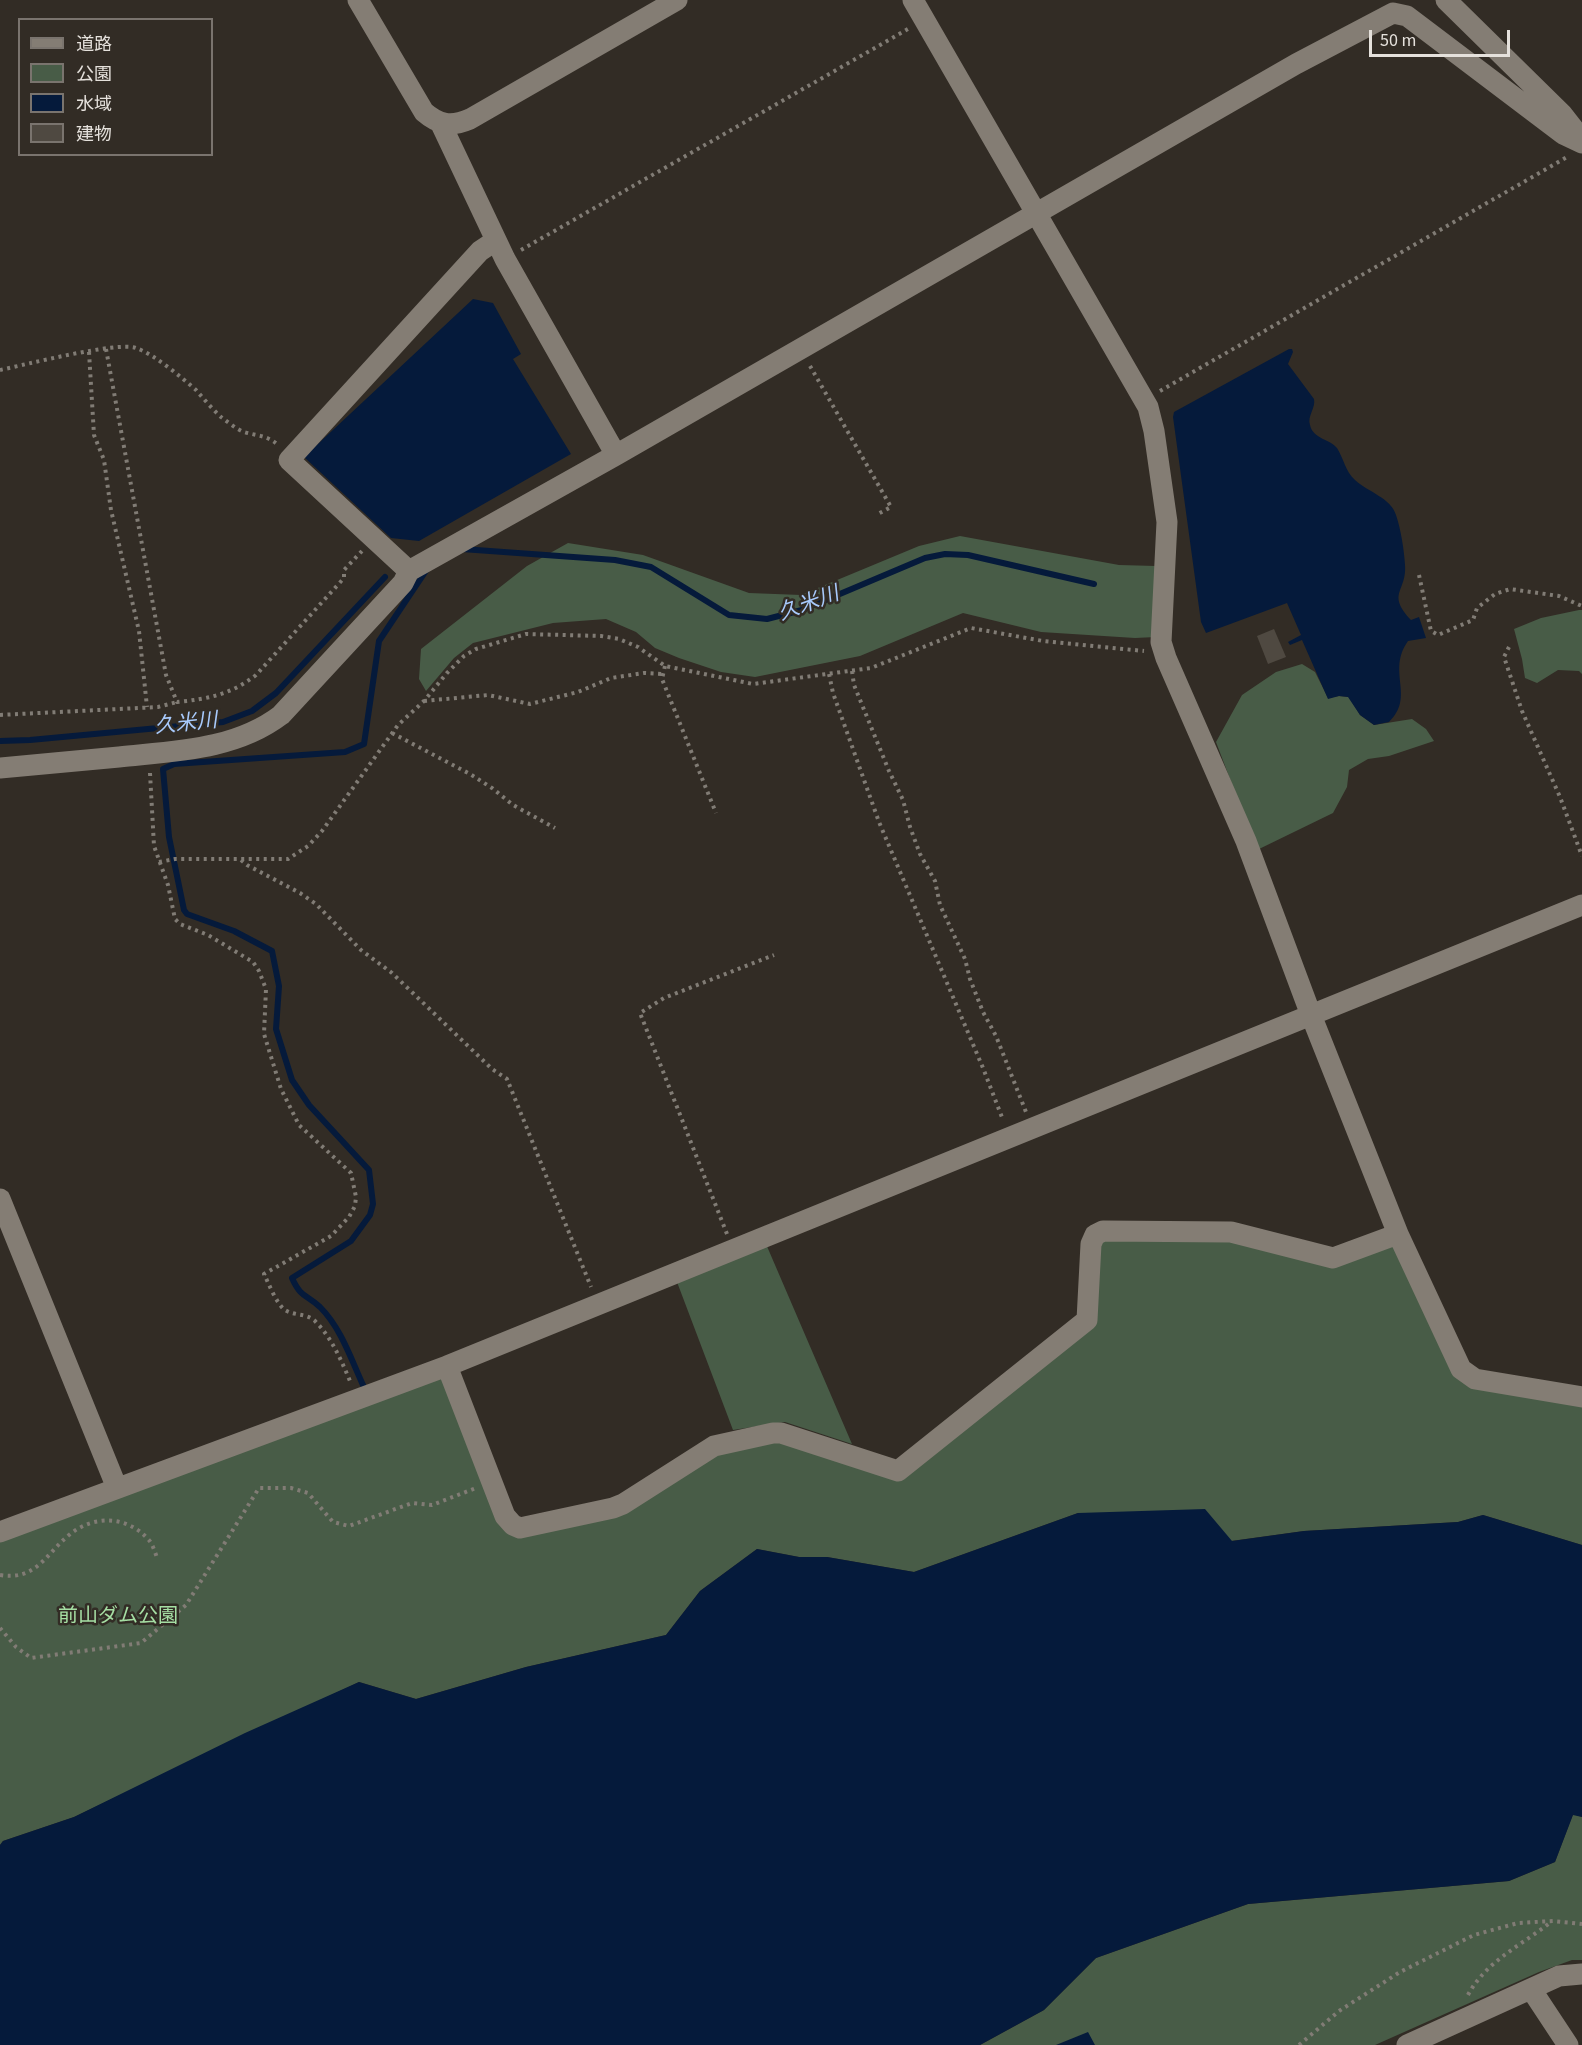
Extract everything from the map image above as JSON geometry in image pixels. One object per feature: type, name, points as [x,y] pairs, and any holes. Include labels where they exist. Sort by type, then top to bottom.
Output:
[{"type":"street","points":[[358,0],[415,101],[424,112],[441,124],[500,250],[616,455]]},
{"type":"street","points":[[441,124],[458,124],[470,119],[677,0]]},
{"type":"street","points":[[913,0],[1148,407],[1154,430],[1167,522],[1161,642],[1164,652],[1246,841],[1311,1015],[1398,1234],[1461,1369],[1475,1379],[1582,1397]]},
{"type":"street","points":[[1446,0],[1562,114],[1579,145]]},
{"type":"street","points":[[0,768],[149,754],[226,743],[265,727],[281,715],[403,583],[409,571],[616,455],[1296,64],[1393,13],[1407,16],[1579,145]]},
{"type":"street","points":[[409,571],[289,460],[480,251],[500,250]]},
{"type":"street","points":[[0,1532],[447,1366],[1582,905]]},
{"type":"street","points":[[0,1199],[117,1488]]},
{"type":"street","points":[[447,1366],[505,1516],[513,1525],[520,1528],[613,1508],[623,1504],[714,1446],[773,1433],[781,1433],[898,1471],[1087,1320],[1091,1244],[1095,1235],[1103,1231],[1231,1232],[1333,1258],[1398,1234]]},
{"type":"street","points":[[1407,2045],[1559,1976],[1582,1974]]},
{"type":"street","points":[[1531,1989],[1568,2045]]},
{"type":"path","points":[[500,250],[924,19]]},
{"type":"path","points":[[1144,400],[1553,165],[1579,145]]},
{"type":"path","points":[[0,370],[106,349],[135,347],[149,354],[184,380],[217,414],[235,427],[243,432],[268,437],[276,443],[289,460]]},
{"type":"path","points":[[106,349],[166,675],[177,702]]},
{"type":"path","points":[[799,350],[891,507],[876,515]]},
{"type":"path","points":[[89,352],[94,435],[105,460],[111,510],[139,631],[147,707]]},
{"type":"path","points":[[0,715],[147,707],[209,698],[242,686],[256,675],[344,579],[344,570],[373,538]]},
{"type":"path","points":[[1419,575],[1431,631],[1438,635],[1473,620],[1478,608],[1495,594],[1510,590],[1559,596],[1582,606]]},
{"type":"path","points":[[159,862],[175,859],[288,859],[308,846],[322,831],[398,725],[424,701],[464,656],[476,649],[526,634],[601,636],[619,639],[638,647],[665,666],[753,684],[871,668],[971,628],[1043,641],[1164,652]]},
{"type":"path","points":[[1509,647],[1504,657],[1522,711],[1560,797],[1582,856]]},
{"type":"path","points":[[665,666],[662,679],[716,813]]},
{"type":"path","points":[[852,671],[854,685],[903,800],[910,827],[935,881],[940,905],[965,959],[970,979],[1033,1127]]},
{"type":"path","points":[[424,701],[488,695],[530,704],[578,692],[611,678],[644,673],[663,674]]},
{"type":"path","points":[[829,674],[833,693],[879,822],[983,1068],[1009,1136]]},
{"type":"path","points":[[392,733],[470,774],[492,788],[504,800],[555,828]]},
{"type":"path","points":[[149,754],[154,846],[168,885],[175,919],[180,924],[208,935],[253,962],[260,971],[266,989],[264,1034],[281,1089],[299,1125],[351,1173],[356,1197],[355,1206],[345,1223],[331,1236],[264,1274],[282,1307],[287,1311],[306,1315],[315,1321],[328,1337],[338,1354],[356,1400]]},
{"type":"path","points":[[241,860],[316,904],[361,950],[392,973],[492,1069],[507,1079],[598,1305]]},
{"type":"path","points":[[734,1249],[640,1013],[664,998],[774,955]]},
{"type":"path","points":[[0,1628],[16,1647],[31,1658],[141,1643],[186,1605],[259,1488],[291,1488],[308,1493],[333,1522],[349,1526],[412,1503],[432,1505],[492,1482]]},
{"type":"path","points":[[0,1575],[25,1573],[42,1565],[68,1536],[82,1526],[100,1521],[118,1520],[136,1529],[149,1540],[158,1560]]},
{"type":"path","points":[[1464,2020],[1466,1999],[1475,1981],[1509,1951],[1553,1921]]},
{"type":"path","points":[[1299,2045],[1339,2011],[1400,1972],[1474,1935],[1518,1923],[1553,1921],[1582,1924]]},
{"type":"green space","points":[[960,536],[1119,565],[1156,566],[1156,637],[1135,638],[1041,632],[963,613],[860,656],[755,677],[721,672],[679,658],[655,648],[636,632],[606,619],[553,623],[473,643],[454,658],[426,691],[419,679],[421,649],[527,566],[568,543],[643,555],[749,593],[801,595],[919,546]]},
{"type":"green space","points":[[1582,610],[1582,674],[1579,671],[1558,670],[1537,683],[1525,678],[1514,629],[1541,618]]},
{"type":"green space","points":[[1302,664],[1315,672],[1328,698],[1349,697],[1360,715],[1374,725],[1412,719],[1426,729],[1434,741],[1389,756],[1368,759],[1349,770],[1347,787],[1333,813],[1257,850],[1216,742],[1242,695],[1276,672]]},
{"type":"green space","name":"前山ダム公園","points":[[1099,1239],[1235,1241],[1321,1263],[1392,1244],[1450,1366],[1582,1404],[1582,1545],[1483,1515],[1458,1522],[1304,1531],[1231,1541],[1078,1513],[914,1572],[827,1557],[799,1557],[757,1549],[700,1591],[666,1635],[526,1667],[416,1699],[359,1682],[74,1817],[3,1841],[0,1845],[0,1542],[439,1377],[445,1380],[501,1519],[613,1514],[717,1451],[773,1438],[900,1479],[1087,1328]]},
{"type":"green space","points":[[766,1244],[852,1444],[785,1422],[733,1430],[677,1282]]},
{"type":"green space","points":[[1573,1814],[1582,1817],[1582,1960],[1572,1960],[1539,1972],[1375,2045],[980,2045],[1044,2010],[1096,1958],[1248,1904],[1509,1881],[1555,1862]]},
{"type":"water","points":[[473,299],[493,303],[521,354],[513,359],[571,454],[419,541],[391,538],[304,457]]},
{"type":"water","points":[[1289,349],[1293,352],[1288,364],[1314,399],[1309,422],[1312,430],[1337,448],[1352,476],[1389,504],[1398,521],[1405,565],[1405,574],[1399,593],[1400,604],[1411,620],[1419,617],[1426,638],[1408,641],[1402,652],[1399,673],[1400,703],[1397,712],[1389,722],[1374,725],[1360,715],[1348,697],[1339,696],[1328,699],[1302,640],[1290,645],[1288,642],[1301,635],[1287,603],[1206,633],[1201,622],[1174,412]]},
{"type":"water","points":[[1205,1509],[1232,1541],[1304,1531],[1458,1522],[1483,1515],[1582,1545],[1582,1817],[1573,1815],[1555,1862],[1509,1881],[1248,1904],[1096,1958],[1044,2010],[980,2045],[0,2045],[0,1845],[3,1841],[74,1817],[245,1733],[359,1682],[416,1699],[526,1667],[666,1635],[700,1591],[757,1549],[799,1557],[827,1557],[914,1572],[1078,1513]]},
{"type":"water","points":[[1088,2032],[1095,2045],[1056,2045]]},
{"type":"building","points":[[1274,629],[1286,657],[1268,664],[1257,636]]},
{"type":"waterway","name":"久米川","points":[[462,549],[615,560],[651,567],[729,615],[767,619],[802,610],[925,558],[945,554],[968,555],[1094,584]]},
{"type":"waterway","points":[[363,1385],[334,1324],[320,1307],[301,1293],[292,1278],[351,1241],[370,1215],[373,1204],[369,1170],[309,1105],[292,1080],[276,1029],[279,986],[272,951],[234,931],[187,914],[184,910],[169,837],[163,769],[174,764],[345,752],[364,744],[379,641],[427,569]]},
{"type":"waterway","name":"久米川","points":[[0,741],[223,722],[252,711],[276,693],[385,577]]}]
